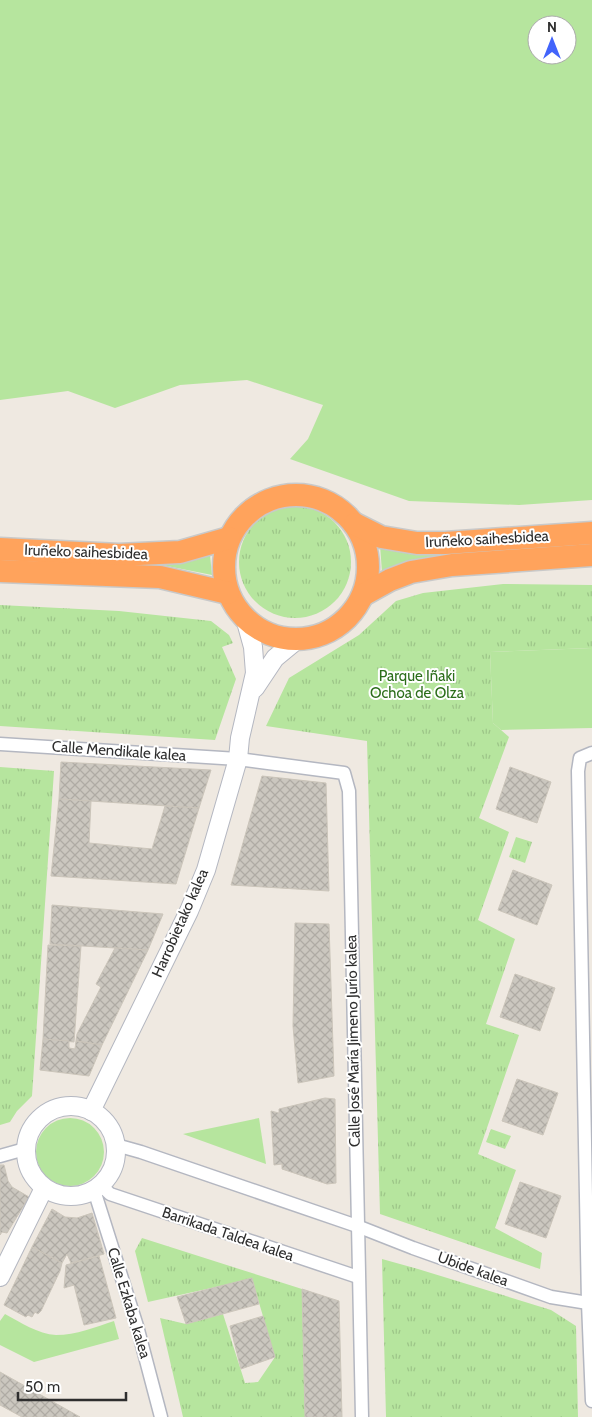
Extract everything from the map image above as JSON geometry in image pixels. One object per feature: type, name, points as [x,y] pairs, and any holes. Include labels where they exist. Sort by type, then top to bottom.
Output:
[{"type":"highway","points":[[299,494],[320,498],[340,508],[355,524],[366,546],[369,571],[363,595],[352,613],[337,627],[318,636],[298,639],[278,637],[261,630],[245,618],[228,593],[224,574],[224,556],[229,538],[241,519],[257,505],[277,496],[299,494]]},
{"type":"highway","name":"Iruñeko saihesbidea","points":[[355,524],[381,537],[417,543],[445,543],[592,533]]},
{"type":"highway","name":"Iruñeko saihesbidea","points":[[0,549],[119,555],[180,552],[229,538]]},
{"type":"highway","name":"Iruñeko saihesbidea","points":[[363,595],[390,580],[411,572],[452,565],[592,555]]},
{"type":"highway","name":"Iruñeko saihesbidea","points":[[0,571],[160,577],[228,593]]},
{"type":"main road","name":"Harrobietako kalea","points":[[90,1110],[189,911],[206,870],[238,759],[240,738],[255,673],[253,647],[245,618]]},
{"type":"main road","name":"Harrobietako kalea","points":[[250,697],[275,658],[298,639]]},
{"type":"main road","points":[[76,1106],[90,1110],[103,1119],[111,1131],[116,1145],[113,1166],[98,1188],[82,1195],[69,1196],[56,1194],[44,1188],[34,1177],[27,1164],[25,1149],[28,1135],[36,1122],[48,1112],[61,1107],[76,1106]]},
{"type":"main road","points":[[0,1277],[44,1188]]},
{"type":"street","name":"Calle Mendikale kalea","points":[[0,744],[238,759]]},
{"type":"street","points":[[592,753],[580,758],[578,771],[592,1401]]},
{"type":"street","name":"Calle José María Jimeno Jurío kalea","points":[[238,759],[344,772],[349,791],[362,1417]]},
{"type":"street","points":[[116,1145],[357,1226]]},
{"type":"street","points":[[0,1156],[25,1149]]},
{"type":"street","name":"Barrikada Taldea kalea","points":[[98,1188],[110,1194],[358,1277]]},
{"type":"street","name":"Calle Ezkaba kalea","points":[[98,1188],[161,1417]]},
{"type":"street","name":"Ubide kalea","points":[[357,1226],[413,1248],[550,1296],[590,1303]]},
{"type":"green space","points":[[0,0],[592,0],[592,500],[519,505],[409,501],[290,459],[308,439],[323,405],[247,380],[180,385],[115,408],[68,391],[0,400]]},
{"type":"green space","points":[[295,506],[316,510],[335,522],[347,541],[351,562],[347,583],[335,602],[316,614],[295,618],[274,614],[255,602],[243,583],[239,562],[243,541],[255,522],[274,510]]},
{"type":"green space","points":[[380,545],[416,553],[444,555],[411,560],[382,572]]},
{"type":"green space","points":[[210,555],[212,575],[162,565]]},
{"type":"green space","name":"Parque Iñaki Ochoa de Olza","points":[[503,584],[592,585],[592,648],[490,652],[493,723],[509,737],[479,818],[509,832],[478,920],[515,939],[486,1024],[519,1035],[478,1154],[516,1170],[495,1228],[542,1253],[540,1269],[380,1214],[367,741],[266,726],[289,678],[359,635],[396,601],[423,593]]},
{"type":"green space","points":[[0,605],[119,611],[211,621],[229,635],[233,643],[222,647],[236,679],[215,740],[0,726]]},
{"type":"green space","points":[[592,648],[592,728],[501,730],[493,723],[490,652]]},
{"type":"green space","points":[[0,767],[54,771],[32,1096],[17,1111],[10,1122],[0,1125]]},
{"type":"green space","points":[[516,837],[532,842],[525,863],[509,857]]},
{"type":"green space","points":[[70,1118],[83,1121],[94,1128],[101,1139],[104,1152],[101,1165],[94,1176],[83,1183],[70,1186],[57,1183],[46,1176],[39,1165],[36,1152],[39,1139],[46,1128],[57,1121]]},
{"type":"green space","points":[[259,1118],[266,1164],[183,1134]]},
{"type":"green space","points":[[491,1129],[511,1136],[505,1149],[486,1142]]},
{"type":"green space","points":[[142,1238],[302,1289],[305,1417],[183,1417],[160,1318],[186,1324],[223,1314],[245,1383],[258,1382],[275,1357],[252,1279],[148,1302],[135,1251]]},
{"type":"green space","points":[[382,1259],[551,1310],[576,1326],[578,1417],[386,1417]]},
{"type":"green space","points":[[5,1314],[36,1330],[56,1335],[78,1332],[114,1321],[119,1339],[34,1362],[0,1345],[0,1321]]},
{"type":"building","points":[[61,762],[211,770],[199,808],[59,799]]},
{"type":"building","points":[[510,767],[551,782],[537,823],[496,809]]},
{"type":"building","points":[[262,776],[326,783],[329,891],[231,885]]},
{"type":"building","points":[[59,799],[91,801],[89,843],[152,849],[165,806],[199,808],[176,884],[51,876]]},
{"type":"building","points":[[513,870],[552,885],[537,925],[498,910]]},
{"type":"building","points":[[52,905],[163,914],[148,950],[50,944]]},
{"type":"building","points":[[295,923],[329,924],[334,1076],[298,1083],[293,1026]]},
{"type":"building","points":[[48,945],[81,946],[74,1042],[43,1039]]},
{"type":"building","points":[[115,948],[148,950],[102,1045],[76,1041],[77,1034],[101,987],[96,984]]},
{"type":"building","points":[[515,974],[555,988],[540,1031],[500,1017]]},
{"type":"building","points":[[43,1039],[69,1041],[69,1048],[75,1049],[76,1041],[102,1045],[89,1076],[40,1070]]},
{"type":"building","points":[[517,1079],[558,1093],[543,1135],[502,1121]]},
{"type":"building","points":[[325,1098],[335,1099],[336,1183],[327,1184],[282,1169],[282,1164],[274,1165],[271,1111],[279,1113],[279,1109]]},
{"type":"building","points":[[0,1165],[4,1165],[8,1181],[12,1187],[29,1197],[7,1233],[2,1232],[0,1235]]},
{"type":"building","points":[[520,1182],[561,1196],[546,1238],[505,1224]]},
{"type":"building","points":[[52,1209],[65,1217],[77,1218],[92,1213],[104,1254],[71,1263],[67,1254],[62,1263],[32,1247]]},
{"type":"building","points":[[32,1247],[62,1263],[41,1311],[38,1314],[35,1312],[32,1317],[28,1315],[26,1317],[4,1305]]},
{"type":"building","points":[[99,1256],[116,1318],[84,1325],[74,1285],[64,1288],[66,1265]]},
{"type":"building","points":[[252,1278],[259,1304],[186,1324],[177,1297]]},
{"type":"building","points":[[302,1289],[339,1301],[342,1417],[305,1417]]},
{"type":"building","points":[[263,1316],[275,1357],[241,1369],[230,1326]]},
{"type":"building","points":[[0,1372],[80,1417],[22,1417],[0,1405]]}]
